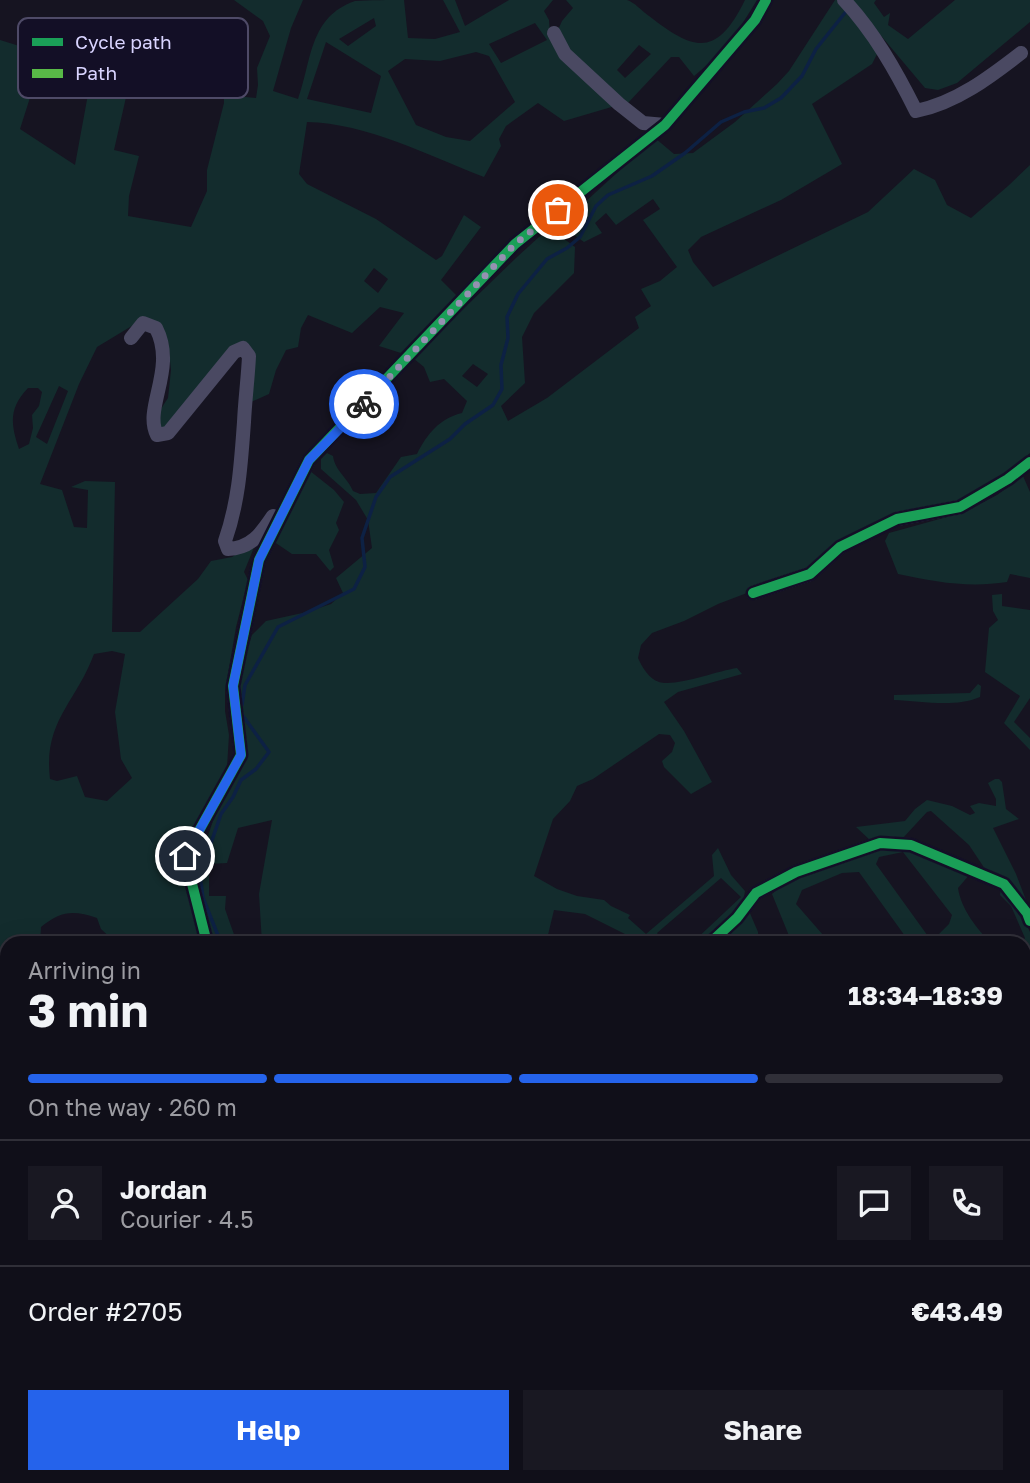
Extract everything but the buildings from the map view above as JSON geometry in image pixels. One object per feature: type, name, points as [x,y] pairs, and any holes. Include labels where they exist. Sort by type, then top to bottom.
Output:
[{"type":"street","points":[[131,338],[143,323],[156,328],[162,340],[163,367],[152,426],[157,435],[168,433],[234,352],[243,348],[249,356],[242,466],[233,519],[225,541],[229,549],[242,548],[260,535],[309,460],[515,244],[664,125],[755,20],[766,0]]},
{"type":"street","points":[[844,0],[863,20],[900,79],[916,111],[929,108],[983,83],[1021,54]]},
{"type":"street","points":[[554,33],[565,54],[619,104],[643,123],[664,125]]},
{"type":"street","points":[[205,936],[185,856],[241,755],[233,686],[259,560],[309,460]]},
{"type":"street","points":[[753,593],[810,574],[840,547],[897,519],[960,507],[1008,479],[1030,462]]},
{"type":"street","points":[[718,936],[737,918],[756,893],[796,872],[880,843],[911,845],[1004,884],[1027,913],[1030,921]]},
{"type":"green space","points":[[234,0],[303,0],[291,28],[273,91],[298,99],[314,41],[320,29],[340,8],[355,1],[404,0],[408,38],[435,39],[460,32],[443,0],[455,0],[465,26],[509,0],[553,0],[544,11],[549,20],[550,35],[615,106],[564,121],[538,103],[506,126],[499,139],[501,146],[484,177],[375,134],[307,122],[299,174],[307,184],[376,219],[436,260],[442,256],[464,215],[481,227],[441,280],[460,299],[404,354],[379,346],[404,313],[380,307],[352,333],[308,315],[301,328],[298,347],[286,350],[276,370],[269,394],[251,402],[245,344],[164,430],[158,428],[155,418],[168,398],[171,370],[168,341],[159,329],[140,321],[97,347],[79,384],[40,484],[62,490],[74,527],[87,528],[88,490],[71,487],[85,481],[115,482],[112,632],[140,632],[198,579],[211,561],[232,557],[257,540],[244,572],[248,580],[236,627],[225,691],[229,735],[227,767],[187,866],[184,881],[202,936],[108,936],[101,929],[97,918],[74,913],[61,915],[41,927],[40,936],[0,936],[0,40],[18,46],[18,98],[30,98],[20,129],[75,165],[87,98],[126,98],[114,150],[139,156],[129,196],[128,216],[191,227],[207,191],[207,170],[224,98],[256,98],[257,68],[270,36],[263,21]],"holes":[[[374,18],[376,26],[348,46],[339,39]],[[535,23],[547,40],[501,63],[489,44]],[[326,42],[381,76],[371,113],[307,99]],[[476,52],[489,56],[515,102],[470,141],[446,137],[416,125],[388,71],[405,59],[440,61]],[[374,268],[388,279],[378,293],[364,281]],[[59,386],[68,391],[47,444],[36,437]],[[28,388],[38,388],[42,392],[39,406],[32,415],[33,428],[29,444],[19,449],[13,425],[17,403]],[[112,651],[125,654],[115,712],[121,759],[132,778],[107,801],[85,797],[77,776],[57,781],[50,779],[49,759],[56,727],[94,654]]]},
{"type":"green space","points":[[566,0],[627,0],[679,37],[704,43],[725,32],[745,0],[757,0],[721,53],[694,76],[679,57],[671,57],[626,105],[574,57],[558,30],[573,8]],"holes":[[[639,45],[651,54],[625,78],[617,70]]]},
{"type":"green space","points":[[835,0],[838,0],[879,50],[872,64],[812,104],[842,164],[781,200],[701,237],[688,250],[693,262],[713,287],[868,212],[914,169],[935,180],[947,205],[971,218],[1030,165],[1030,453],[979,497],[889,523],[831,561],[718,604],[652,633],[641,645],[638,658],[649,675],[659,682],[686,681],[737,668],[742,674],[678,692],[664,702],[684,731],[712,782],[691,794],[664,767],[662,761],[672,752],[675,743],[670,735],[659,734],[593,779],[577,786],[570,801],[553,819],[534,876],[577,896],[604,900],[630,915],[628,918],[646,934],[714,876],[712,855],[718,848],[731,875],[745,891],[743,902],[711,936],[699,936],[741,897],[721,878],[657,933],[659,936],[629,936],[585,914],[554,910],[548,936],[262,936],[259,894],[272,820],[238,828],[227,863],[209,864],[209,896],[226,896],[225,909],[235,936],[213,936],[200,906],[196,870],[237,752],[237,682],[252,635],[266,621],[331,604],[343,593],[336,578],[372,548],[368,520],[356,500],[321,469],[321,459],[327,453],[333,456],[336,466],[353,491],[360,494],[376,493],[401,457],[417,454],[435,428],[454,415],[462,413],[467,401],[444,379],[430,382],[424,367],[413,358],[517,257],[539,237],[552,230],[575,247],[574,273],[534,313],[522,337],[525,383],[501,406],[508,421],[547,398],[639,328],[635,317],[651,306],[641,289],[660,281],[677,267],[643,220],[660,209],[653,199],[616,225],[606,213],[595,223],[602,233],[584,242],[560,225],[655,138],[674,154],[693,153],[735,122],[789,71]],"holes":[[[473,364],[488,374],[477,387],[462,376]]]},
{"type":"green space","points":[[851,0],[876,0],[874,3],[884,17],[890,13],[888,25],[908,39],[955,0],[1030,0],[1030,22],[957,83],[938,90],[925,88]]},
{"type":"green space","points":[[310,471],[334,490],[344,502],[336,523],[339,530],[329,550],[334,567],[330,571],[316,554],[292,554],[270,539]]},
{"type":"green space","points":[[1023,476],[1030,492],[1030,578],[1010,574],[1007,582],[966,584],[898,574],[885,541],[889,533],[965,512],[997,495]]},
{"type":"green space","points":[[1002,594],[1002,606],[1030,610],[1030,698],[1014,722],[1030,738],[1030,750],[1004,723],[1020,696],[985,672],[989,628],[998,620],[993,611],[992,595]]},
{"type":"green space","points":[[978,684],[981,686],[980,697],[960,702],[894,700],[894,695],[970,693]]},
{"type":"green space","points":[[995,779],[1002,782],[1006,809],[1019,819],[993,828],[1026,900],[987,872],[969,845],[931,811],[902,839],[871,841],[856,827],[905,821],[927,800],[952,806],[970,815],[975,813],[970,806],[979,803],[996,806],[996,799],[988,783]]},
{"type":"green space","points":[[895,846],[970,874],[958,888],[970,918],[985,936],[937,936],[949,924],[952,915],[903,852],[879,857],[876,864],[928,936],[905,936],[859,872],[842,873],[802,890],[796,904],[824,936],[789,936],[772,894],[799,875],[847,858]]},
{"type":"green space","points":[[1001,888],[1019,907],[1030,936],[1024,936],[1011,906],[1000,895]]},
{"type":"green space","points":[[749,911],[758,936],[726,936]]},
{"type":"waterway","points":[[242,705],[245,685],[278,627],[354,589],[365,567],[362,538],[376,497],[390,477],[450,439],[465,424],[493,405],[502,389],[501,365],[508,338],[507,317],[518,294],[547,259],[580,237],[596,206],[608,195],[652,176],[685,153],[721,122],[744,112],[764,108],[781,98],[802,76],[816,49],[848,9]]},
{"type":"waterway","points":[[218,936],[203,898],[200,875],[221,814],[241,780],[256,769],[269,752],[243,716]]},
{"type":"cycle path","points":[[205,936],[185,856],[241,755],[233,686],[259,560],[309,460],[515,244],[665,125],[755,20],[766,0]]},
{"type":"cycle path","points":[[753,593],[810,574],[840,547],[897,519],[960,507],[1008,479],[1030,462]]},
{"type":"cycle path","points":[[718,936],[737,918],[756,893],[796,872],[880,843],[911,845],[1004,884],[1027,913],[1030,921]]},
{"type":"way so far","points":[[364,404],[515,244],[558,210]]},
{"type":"route","points":[[185,856],[241,755],[233,686],[259,560],[309,460],[364,404]]}]
